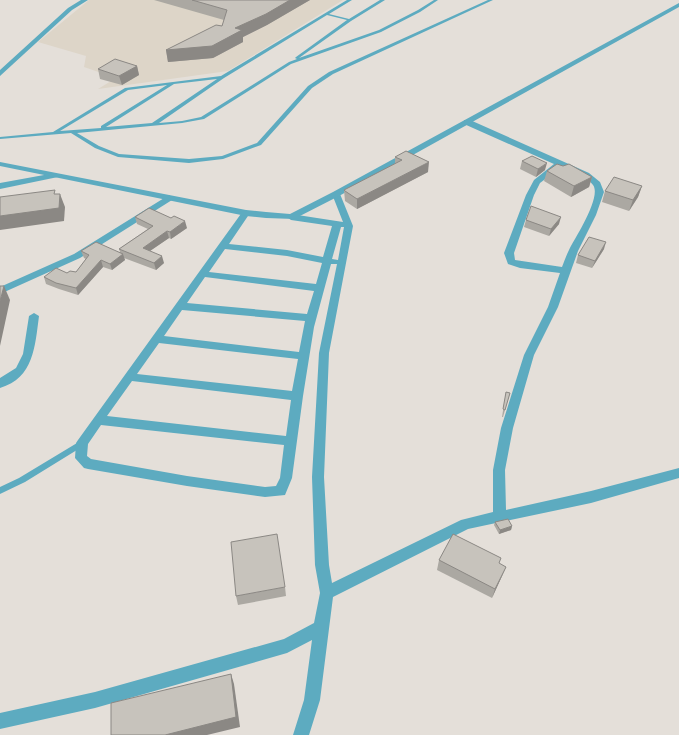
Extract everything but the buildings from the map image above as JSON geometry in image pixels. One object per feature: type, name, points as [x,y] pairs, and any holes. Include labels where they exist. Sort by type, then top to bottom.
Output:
[{"type":"street","points":[[0,74],[70,9],[85,0]]},
{"type":"street","points":[[291,217],[336,194],[679,5]]},
{"type":"street","points":[[467,122],[586,175],[597,184],[600,192],[592,215],[573,252],[553,307],[529,355],[507,428],[499,470],[500,516]]},
{"type":"street","points":[[0,164],[246,213],[291,217],[343,225]]},
{"type":"street","points":[[560,164],[538,182],[530,195],[509,253],[511,262],[520,265],[566,271]]},
{"type":"street","points":[[0,186],[55,175]]},
{"type":"street","points":[[301,735],[312,700],[321,627],[327,593],[322,565],[318,477],[324,353],[342,264],[343,225],[336,194]]},
{"type":"street","points":[[0,291],[77,256],[169,198]]},
{"type":"street","points":[[246,213],[82,443],[81,458],[88,464],[187,481],[265,492],[280,491],[286,478],[297,396],[312,318],[328,260],[343,225]]},
{"type":"street","points":[[223,246],[287,253],[342,264]]},
{"type":"street","points":[[203,274],[320,288]]},
{"type":"street","points":[[180,306],[312,318]]},
{"type":"street","points":[[0,384],[20,371],[28,354],[34,316]]},
{"type":"street","points":[[157,339],[304,356]]},
{"type":"street","points":[[130,377],[297,396]]},
{"type":"street","points":[[99,420],[291,441]]},
{"type":"street","points":[[327,593],[466,524],[591,496],[679,473]]},
{"type":"street","points":[[0,721],[95,700],[287,646],[321,627]]},
{"type":"lane","points":[[154,124],[222,77],[350,0]]},
{"type":"lane","points":[[0,138],[182,122],[202,118],[290,63],[350,20],[383,0]]},
{"type":"lane","points":[[290,63],[380,31],[419,11],[436,0]]},
{"type":"lane","points":[[72,131],[97,147],[118,155],[189,161],[223,157],[259,144],[310,87],[331,73],[491,0]]},
{"type":"lane","points":[[326,14],[350,20]]},
{"type":"lane","points":[[52,134],[126,88],[222,77]]},
{"type":"lane","points":[[102,128],[174,83]]},
{"type":"lane","points":[[0,491],[22,480],[82,443]]},
{"type":"shaded area","points":[[89,0],[343,0],[228,71],[98,89],[116,78],[84,67],[86,56],[38,42]]}]
